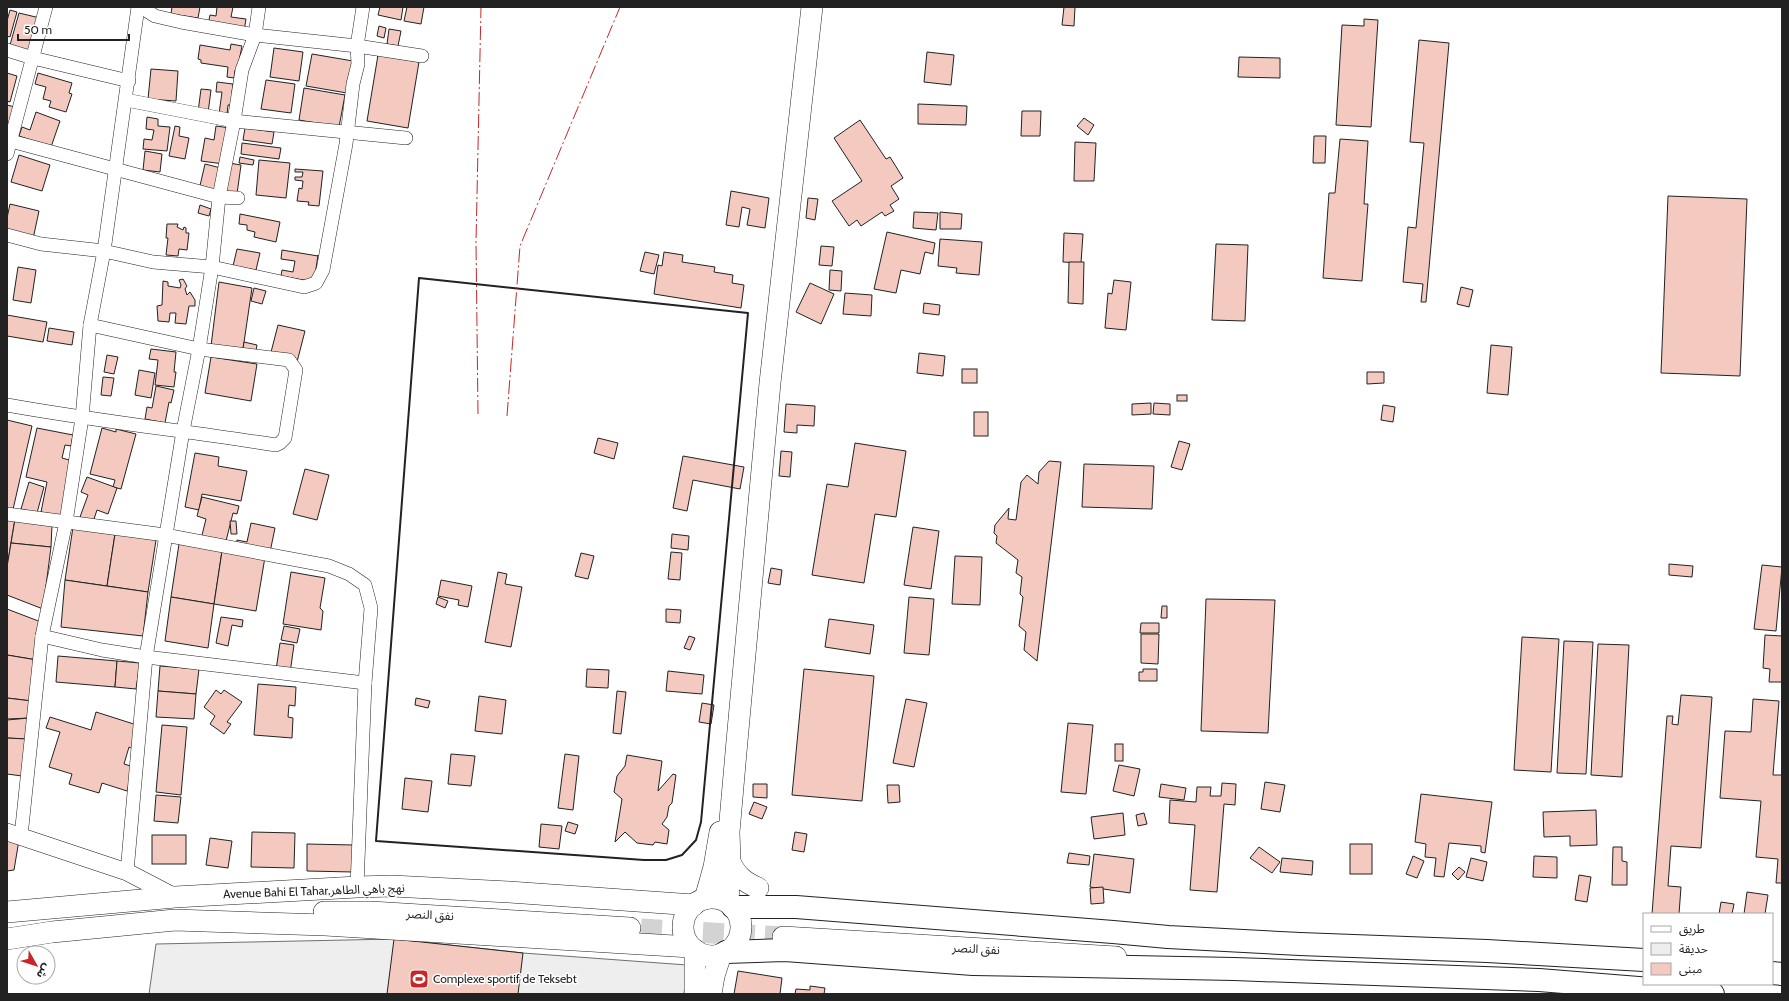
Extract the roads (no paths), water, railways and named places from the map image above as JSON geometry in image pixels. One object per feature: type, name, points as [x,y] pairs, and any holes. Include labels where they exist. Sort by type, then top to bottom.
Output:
[{"type":"highway","points":[[731,905],[796,908],[1168,937],[1300,944],[1487,951],[1643,960]]},
{"type":"highway","points":[[1300,944],[1303,971]]},
{"type":"highway","points":[[723,953],[784,950],[973,964],[1303,971],[1539,980],[1713,994]]},
{"type":"highway","points":[[1485,978],[1487,951]]},
{"type":"main road","points":[[731,905],[729,832],[736,741],[770,383],[812,7]]},
{"type":"main road","points":[[696,994],[693,948],[686,939],[684,930],[686,916],[700,902],[714,867],[736,741]]},
{"type":"main road","points":[[730,862],[738,876],[747,883],[758,888]]},
{"type":"main road","name":"Avenue Bahi El Tahar,نهج باهي الطاهر","points":[[7,912],[175,897],[284,890],[392,886],[700,902]]},
{"type":"main road","name":"نفق النصر","points":[[219,922],[238,914],[258,911],[370,912],[642,924],[350,902],[318,898],[284,890]]},
{"type":"main road","points":[[700,902],[717,898],[731,905],[738,913],[741,928],[736,942],[723,953],[714,976],[711,994]]},
{"type":"main road","points":[[7,939],[129,923],[175,920],[325,925],[693,948],[707,955],[723,953]]},
{"type":"main road","name":"نفق النصر","points":[[1168,937],[1145,943],[784,932],[1140,958],[1152,961],[1168,968]]},
{"type":"street","points":[[7,154],[9,141],[46,7]]},
{"type":"street","points":[[138,7],[129,81],[104,251],[90,325],[82,418],[66,522],[42,636],[14,834],[127,872],[175,897]]},
{"type":"street","points":[[141,7],[155,16],[255,36],[357,46],[422,56]]},
{"type":"street","points":[[127,872],[146,657],[165,535],[199,349],[212,267],[219,197],[234,121],[242,70],[255,36],[260,7]]},
{"type":"street","points":[[7,235],[41,244],[104,251],[153,262],[212,267],[304,287],[316,283],[322,270],[348,132],[358,64],[357,46],[363,7]]},
{"type":"street","points":[[7,50],[33,58],[129,81]]},
{"type":"street","points":[[126,100],[234,121],[406,138]]},
{"type":"street","points":[[9,141],[219,197],[238,198]]},
{"type":"street","points":[[7,405],[82,418],[276,445],[283,440],[286,434],[296,370],[289,360],[199,349],[90,325]]},
{"type":"street","points":[[7,514],[165,535],[330,566],[349,574],[365,585],[371,608],[364,683],[357,887]]},
{"type":"street","points":[[42,636],[102,650],[146,657],[364,683]]},
{"type":"tunnel","points":[[641,929],[783,937]]},
{"type":"place","name":"Complexe sportif de Teksebt","points":[[419,979]]}]
